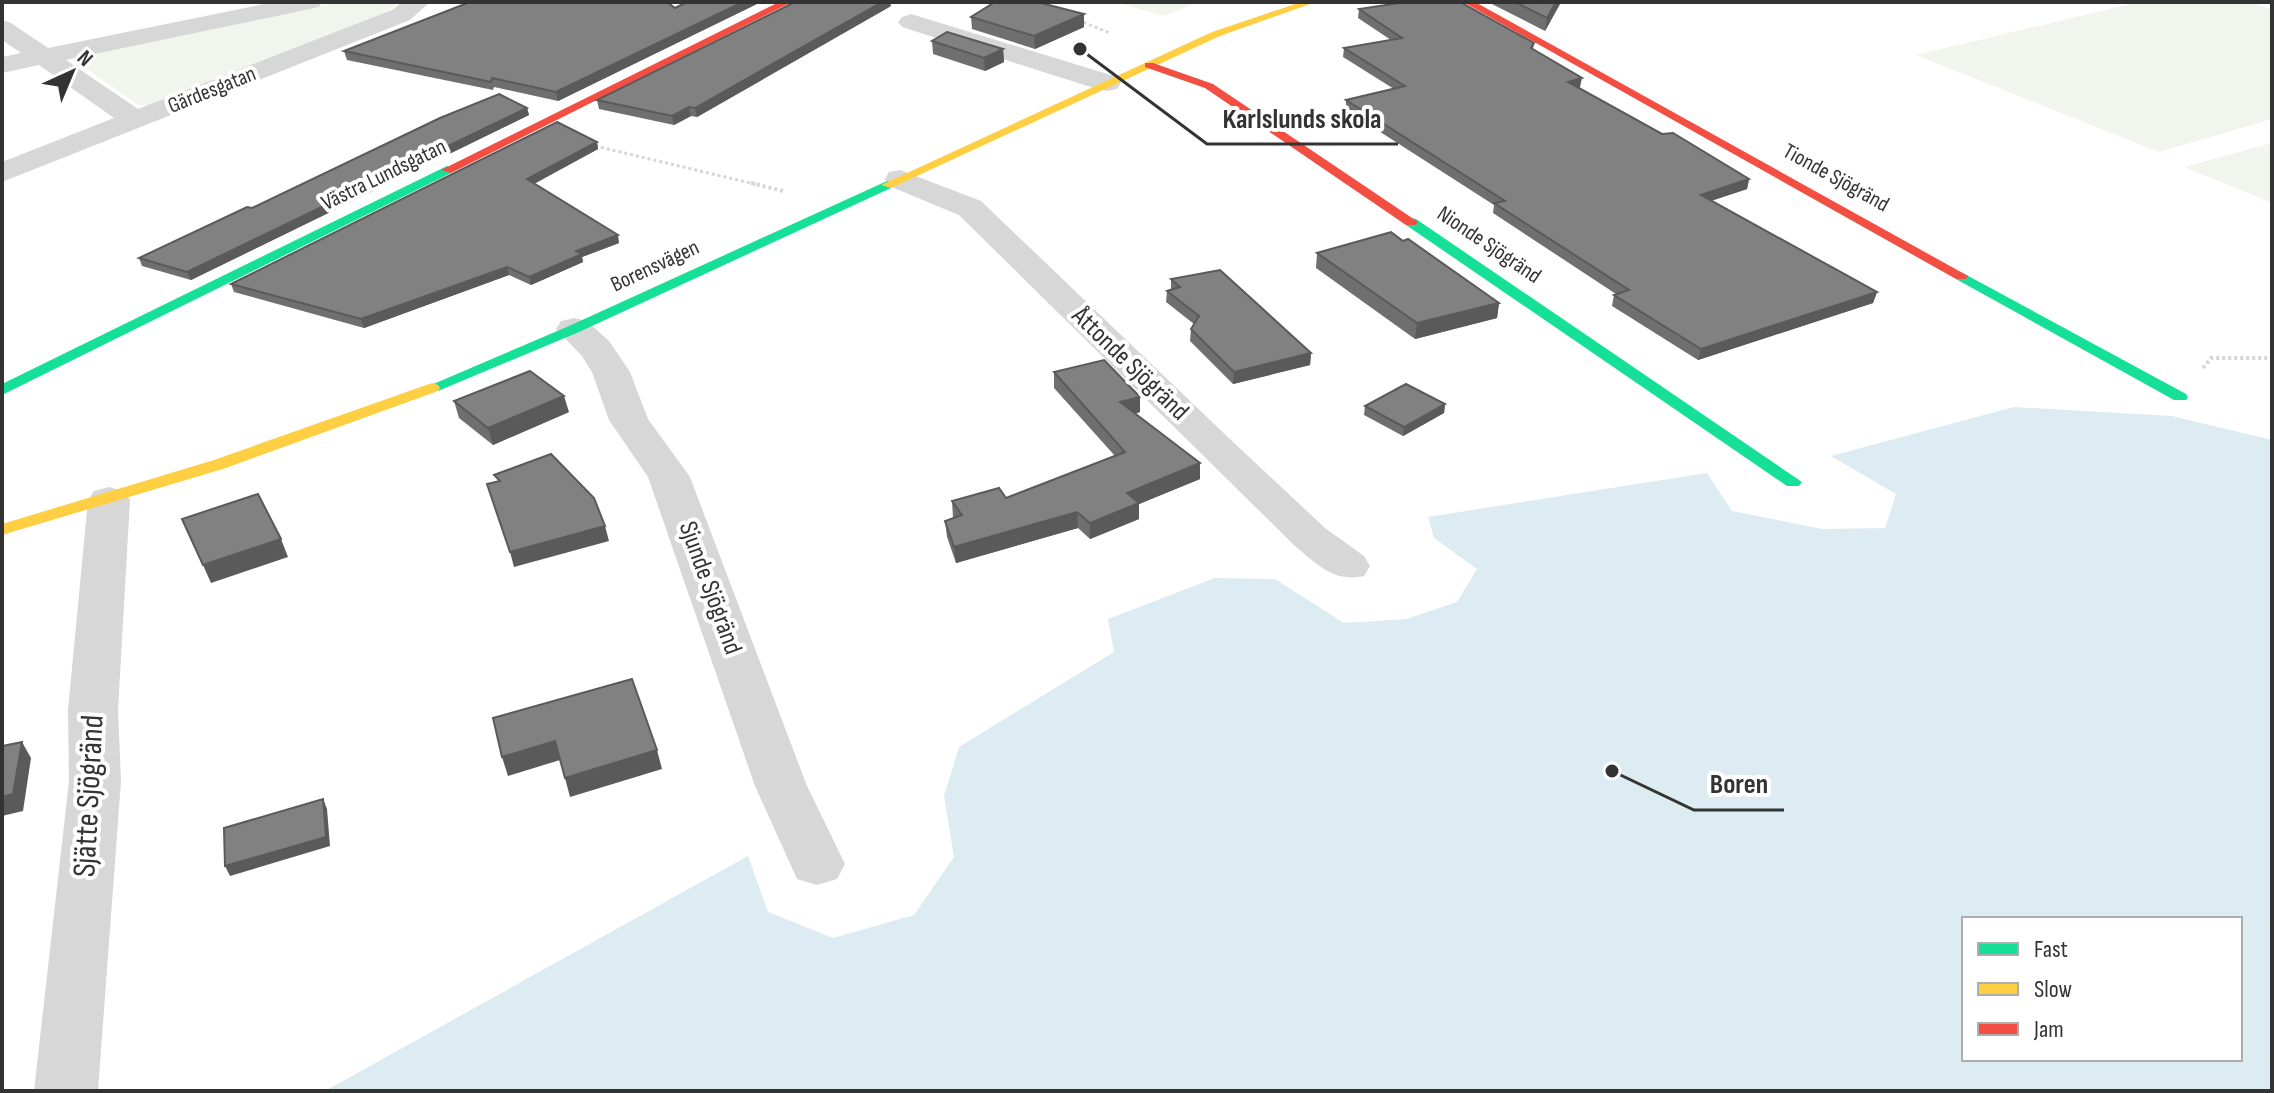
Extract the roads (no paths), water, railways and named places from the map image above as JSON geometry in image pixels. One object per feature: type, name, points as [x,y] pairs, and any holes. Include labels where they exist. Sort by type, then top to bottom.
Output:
[{"type":"street","points":[[2,65],[310,2]]},
{"type":"street","name":"Gärdesgatan","points":[[2,173],[401,15],[418,2]]},
{"type":"street","name":"Västra Lundsgatan","points":[[2,390],[787,2]]},
{"type":"street","name":"Borensvägen","points":[[2,530],[109,500],[414,396],[574,329],[1243,23],[1311,2]]},
{"type":"street","name":"Tionde Sjögränd","points":[[1468,2],[2180,397]]},
{"type":"street","points":[[911,22],[1107,83]]},
{"type":"street","points":[[2,28],[135,120]]},
{"type":"street","name":"Nionde Sjögränd","points":[[1149,65],[1209,86],[1235,102],[1793,482]]},
{"type":"street","name":"Åttonde Sjögränd","points":[[900,179],[970,208],[1218,450],[1310,537],[1348,566]]},
{"type":"street","name":"Sjunde Sjögränd","points":[[574,329],[603,361],[629,420],[669,477],[781,786],[817,864]]},
{"type":"street","name":"Sjätte Sjögränd","points":[[66,1091],[95,781],[93,710],[109,500]]},
{"type":"place","name":"Karlslunds skola","points":[[1080,49]]},
{"type":"place","name":"Boren","points":[[1612,771]]}]
